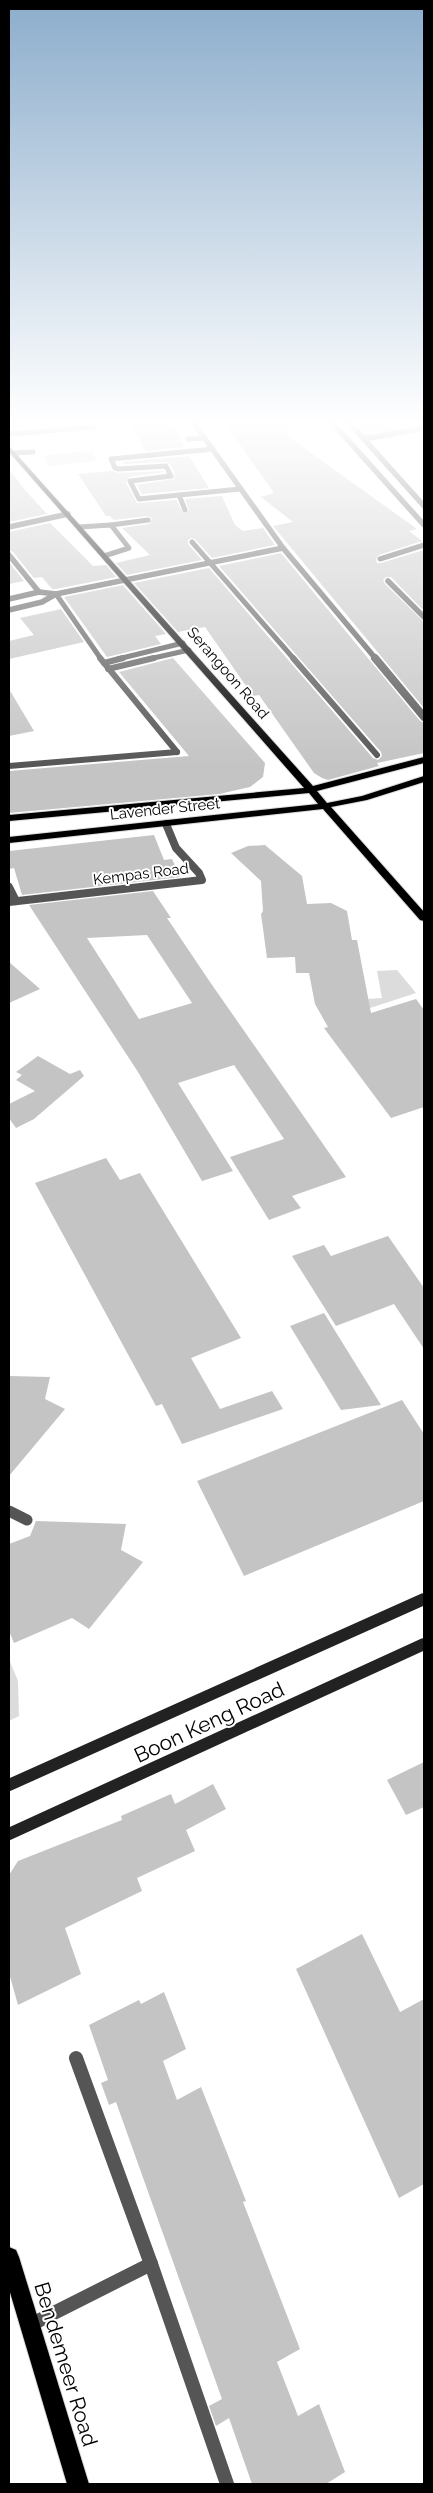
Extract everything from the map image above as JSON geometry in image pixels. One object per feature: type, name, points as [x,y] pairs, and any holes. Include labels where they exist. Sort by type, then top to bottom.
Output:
[{"type":"main road","name":"Serangoon Road","points":[[86,535],[186,646],[310,790],[424,918]]},
{"type":"main road","name":"Lavender Street","points":[[9,818],[310,790],[424,760]]},
{"type":"main road","name":"Lavender Street","points":[[9,840],[324,806],[364,798],[424,778]]},
{"type":"main road","name":"Boon Keng Road","points":[[9,1785],[424,1599]]},
{"type":"main road","name":"Boon Keng Road","points":[[9,1834],[424,1644]]},
{"type":"main road","name":"Bendemeer Road","points":[[9,2257],[78,2484]]},
{"type":"street","points":[[274,535],[424,717]]},
{"type":"street","points":[[9,610],[42,602],[56,594],[283,548]]},
{"type":"street","points":[[9,555],[12,564],[40,592]]},
{"type":"street","points":[[388,581],[424,617]]},
{"type":"street","points":[[9,599],[40,592],[56,594]]},
{"type":"street","name":"Kempas Road","points":[[9,887],[12,902],[202,880],[199,873],[176,848],[166,824]]},
{"type":"lane","points":[[104,556],[129,549],[119,535]]},
{"type":"lane","points":[[192,542],[377,755]]},
{"type":"lane","points":[[380,559],[424,545]]},
{"type":"lane","points":[[9,766],[177,752],[72,622],[56,594]]},
{"type":"lane","points":[[106,666],[186,646]]},
{"type":"lane","points":[[9,1511],[27,1520]]},
{"type":"lane","points":[[76,2058],[151,2264],[227,2484]]},
{"type":"lane","points":[[30,2325],[151,2264]]},
{"type":"shaded area","points":[[397,970],[416,993],[361,1011],[352,1000],[382,998],[377,971]]},
{"type":"shaded area","points":[[9,1659],[18,1681],[19,1716],[9,1721]]},
{"type":"building","points":[[9,535],[62,535],[93,566],[106,565],[116,577],[52,589],[42,577],[34,578],[13,552],[9,550]]},
{"type":"building","points":[[130,535],[268,535],[275,545],[212,558],[195,539],[191,538],[188,540],[188,544],[202,560],[127,575],[116,563],[150,555]]},
{"type":"building","points":[[281,535],[415,535],[422,541],[379,555],[376,559],[377,563],[381,563],[424,550],[424,611],[391,577],[386,577],[383,580],[424,622],[424,708]]},
{"type":"building","points":[[281,553],[420,721],[424,723],[424,753],[377,763],[379,766],[328,780],[322,778],[314,773],[259,695],[253,696],[205,627],[178,632],[134,583],[209,568],[373,758],[378,760],[382,756],[381,752],[219,566]]},
{"type":"building","points":[[9,562],[24,581],[9,584]]},
{"type":"building","points":[[123,585],[166,634],[155,636],[161,644],[107,657],[64,597]]},
{"type":"building","points":[[61,609],[84,642],[9,659],[9,641],[34,635],[20,618]]},
{"type":"building","points":[[173,658],[265,763],[263,777],[250,787],[219,794],[9,813],[9,771],[189,756],[119,672]]},
{"type":"building","points":[[9,689],[34,731],[9,736]]},
{"type":"building","points":[[154,835],[164,860],[172,859],[180,877],[22,895],[14,868],[9,869],[9,851]]},
{"type":"building","points":[[265,845],[302,876],[307,904],[331,903],[347,911],[352,940],[357,940],[371,1013],[416,999],[424,1010],[424,1107],[391,1118],[324,1028],[328,1027],[315,1004],[309,973],[296,973],[295,957],[267,958],[261,914],[263,911],[261,881],[231,853],[248,846]]},
{"type":"building","points":[[153,891],[171,918],[167,918],[210,982],[346,1177],[292,1196],[301,1208],[269,1220],[230,1157],[284,1139],[234,1065],[178,1083],[233,1171],[202,1181],[138,1072],[29,905]],"holes":[[[147,935],[192,1003],[139,1019],[87,938]]]},
{"type":"building","points":[[9,962],[40,989],[9,1003]]},
{"type":"building","points":[[38,1056],[70,1074],[80,1070],[84,1076],[34,1119],[16,1128],[9,1118],[9,1104],[35,1091],[16,1080],[22,1075],[16,1072]]},
{"type":"building","points":[[106,1158],[120,1180],[140,1173],[241,1338],[191,1358],[220,1409],[272,1391],[283,1409],[182,1444],[162,1404],[156,1406],[35,1183]]},
{"type":"building","points":[[388,1236],[424,1288],[424,1349],[394,1304],[336,1326],[292,1256],[324,1245],[331,1256]]},
{"type":"building","points":[[324,1313],[381,1405],[341,1410],[290,1326]]},
{"type":"building","points":[[9,1376],[50,1377],[45,1399],[65,1409],[9,1476]]},
{"type":"building","points":[[402,1400],[424,1434],[424,1501],[244,1576],[197,1481]]},
{"type":"building","points":[[36,1521],[126,1524],[121,1550],[143,1562],[89,1629],[72,1618],[14,1643],[9,1631],[9,1544],[30,1536]]},
{"type":"building","points":[[424,1762],[424,1807],[406,1815],[387,1780]]},
{"type":"building","points":[[213,1784],[226,1809],[186,1830],[195,1851],[137,1878],[142,1891],[65,1928],[81,1974],[18,2005],[9,1973],[9,1875],[18,1861],[122,1820],[121,1816],[171,1794],[175,1804]]},
{"type":"building","points":[[362,1934],[400,2012],[424,1999],[424,2184],[399,2198],[296,1969]]},
{"type":"building","points":[[164,1992],[186,2049],[163,2061],[177,2100],[201,2087],[246,2201],[243,2202],[300,2349],[277,2362],[298,2416],[319,2404],[345,2472],[326,2484],[252,2484],[229,2418],[216,2426],[209,2406],[222,2399],[116,2102],[109,2105],[101,2083],[108,2080],[89,2025],[139,2000],[141,2004]]}]
